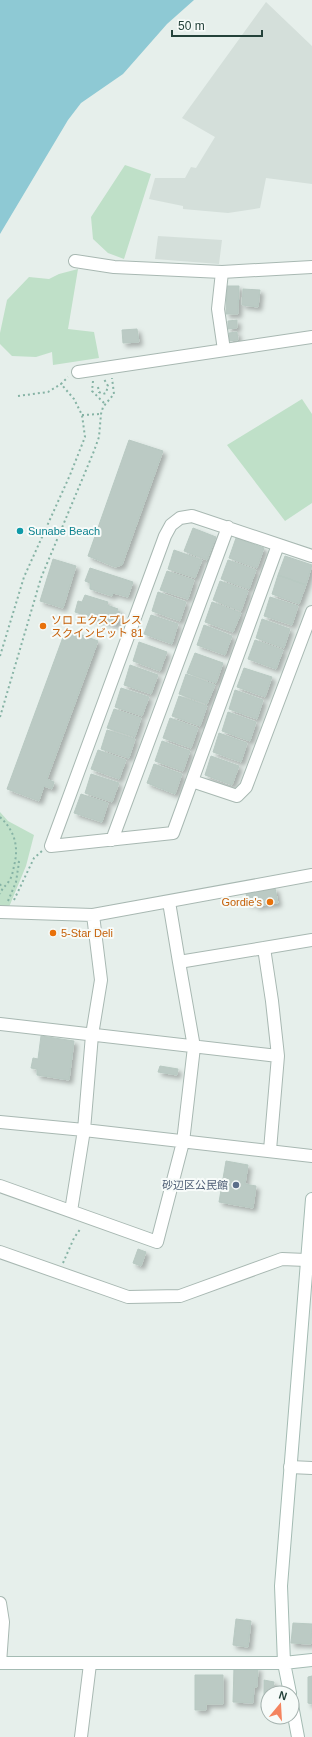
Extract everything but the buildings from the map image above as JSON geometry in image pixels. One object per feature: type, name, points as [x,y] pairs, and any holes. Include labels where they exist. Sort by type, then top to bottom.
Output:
[{"type":"street","points":[[75,261],[114,267],[222,272],[312,267]]},
{"type":"street","points":[[222,272],[218,309],[224,350]]},
{"type":"street","points":[[78,372],[312,337]]},
{"type":"street","points":[[278,545],[173,833],[51,846],[165,536],[171,525],[180,518],[192,516],[312,556]]},
{"type":"street","points":[[112,840],[228,527]]},
{"type":"street","points":[[192,781],[237,796],[246,787],[312,612]]},
{"type":"street","points":[[2,915],[93,915],[312,875]]},
{"type":"street","points":[[0,1186],[157,1242],[183,1142],[194,1047],[169,902]]},
{"type":"street","points":[[71,1211],[84,1130],[92,1035],[101,980],[93,915]]},
{"type":"street","points":[[179,962],[312,940]]},
{"type":"street","points":[[264,948],[272,1000],[278,1056],[270,1150]]},
{"type":"street","points":[[0,1024],[278,1056]]},
{"type":"street","points":[[0,1122],[270,1150],[312,1156]]},
{"type":"street","points":[[288,1685],[284,1663],[281,1586],[308,1265],[312,1199]]},
{"type":"street","points":[[0,1252],[128,1297],[180,1296],[282,1259],[308,1265]]},
{"type":"street","points":[[290,1467],[312,1468]]},
{"type":"street","points":[[0,1603],[3,1622],[0,1663],[284,1663],[312,1660]]},
{"type":"street","points":[[81,1737],[90,1664]]},
{"type":"street","points":[[296,1725],[298,1737]]},
{"type":"path","points":[[0,717],[40,578],[96,444],[101,424],[101,414],[105,404],[114,394],[111,367]]},
{"type":"path","points":[[18,396],[48,392],[61,384],[69,376],[78,372]]},
{"type":"path","points":[[98,387],[99,392],[102,394],[106,393],[108,386],[99,378]]},
{"type":"path","points":[[95,379],[92,382],[92,391],[105,404]]},
{"type":"path","points":[[0,656],[24,577],[82,449],[85,437],[82,415],[74,399],[61,384]]},
{"type":"path","points":[[82,415],[101,414]]},
{"type":"path","points":[[0,817],[7,823],[17,846],[15,861],[9,881],[2,888],[0,894]]},
{"type":"path","points":[[2,915],[34,858],[51,846]]},
{"type":"path","points":[[2,915],[17,877],[19,862],[15,861]]},
{"type":"path","points":[[0,884],[2,888]]},
{"type":"path","points":[[60,1273],[74,1238],[84,1224],[84,1216]]},
{"type":"shaded area","points":[[266,2],[312,46],[312,184],[266,178],[260,208],[228,213],[183,209],[183,206],[149,199],[155,178],[185,178],[191,167],[196,168],[215,137],[182,118]]},
{"type":"shaded area","points":[[158,236],[222,240],[219,264],[155,259]]},
{"type":"green space","points":[[125,165],[151,174],[124,259],[108,253],[93,239],[91,217]]},
{"type":"green space","points":[[78,269],[68,329],[94,332],[99,358],[53,365],[52,352],[36,357],[12,356],[0,344],[0,333],[7,300],[29,277],[49,279],[59,274]]},
{"type":"green space","points":[[302,399],[312,414],[312,503],[285,521],[227,445]]},
{"type":"green space","points":[[0,812],[8,821],[34,835],[26,866],[9,907],[0,906]]},
{"type":"water","points":[[0,0],[194,0],[167,24],[123,74],[81,103],[68,120],[0,234]]},
{"type":"place","name":"Sunabe Beach","points":[[20,531]]},
{"type":"place","name":"ソロ エクスプレス スクインビット 81","points":[[43,626]]},
{"type":"place","name":"Gordie's","points":[[270,902]]},
{"type":"place","name":"5-Star Deli","points":[[53,933]]},
{"type":"place","name":"砂辺区公民館","points":[[236,1185]]}]
